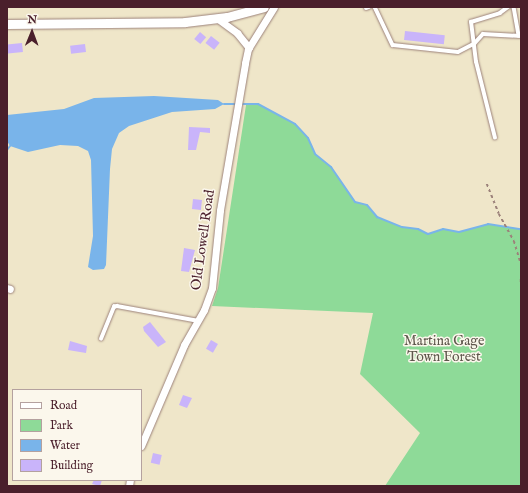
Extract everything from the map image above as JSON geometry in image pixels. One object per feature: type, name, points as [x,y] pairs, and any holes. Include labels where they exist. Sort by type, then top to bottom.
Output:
[{"type":"main road","points":[[7,24],[157,23],[218,19],[264,7]]},
{"type":"street","name":"Old Lowell Road","points":[[142,444],[184,345],[198,321],[212,288],[220,210],[234,137],[240,84],[249,48],[274,7]]},
{"type":"street","points":[[218,19],[237,33],[249,48]]},
{"type":"lane","points":[[375,7],[394,45],[458,52],[474,44],[483,34],[520,36],[514,7]]},
{"type":"lane","points":[[495,138],[474,44],[471,22],[500,13],[508,7]]},
{"type":"lane","points":[[101,339],[114,307],[117,306],[198,321]]},
{"type":"path","points":[[487,184],[499,214],[514,241],[521,264]]},
{"type":"path","points":[[521,279],[521,285]]},
{"type":"green space","name":"Martina Gage Town Forest","points":[[258,104],[295,124],[308,138],[315,154],[331,167],[355,202],[367,205],[377,217],[402,227],[418,229],[428,234],[443,229],[459,232],[488,224],[521,229],[521,486],[385,486],[420,433],[360,374],[373,313],[212,306],[218,288],[246,105]]},
{"type":"water","points":[[154,96],[218,100],[224,104],[215,109],[172,112],[129,126],[119,133],[112,149],[110,169],[106,265],[104,269],[93,270],[88,267],[93,236],[91,160],[88,151],[78,146],[60,145],[28,152],[10,146],[7,141],[7,115],[64,109],[94,98]]},
{"type":"building","points":[[405,31],[445,35],[444,44],[404,40]]},
{"type":"building","points":[[200,32],[206,37],[200,44],[194,39]]},
{"type":"building","points":[[211,36],[220,43],[214,50],[205,43]]},
{"type":"building","points":[[22,43],[23,52],[8,54],[7,45]]},
{"type":"building","points":[[85,44],[86,52],[71,54],[70,46]]},
{"type":"building","points":[[189,127],[210,128],[210,133],[200,132],[196,150],[188,150]]},
{"type":"building","points":[[193,199],[202,200],[201,210],[192,209]]},
{"type":"building","points":[[184,248],[195,250],[189,272],[181,271]]},
{"type":"building","points":[[150,322],[166,342],[158,347],[144,331],[143,327]]},
{"type":"building","points":[[211,340],[218,344],[213,353],[206,349]]},
{"type":"building","points":[[70,341],[87,346],[86,353],[68,350]]},
{"type":"building","points":[[183,395],[192,398],[187,408],[179,405]]},
{"type":"building","points":[[153,453],[162,455],[160,465],[151,463]]},
{"type":"building","points":[[94,481],[102,481],[100,486],[92,484]]},
{"type":"waterway","points":[[224,104],[258,104],[295,124],[308,138],[315,154],[331,167],[355,202],[367,205],[377,217],[402,227],[418,229],[428,234],[443,229],[459,232],[488,224],[521,229]]},
{"type":"waterway","points":[[7,150],[10,146]]}]
